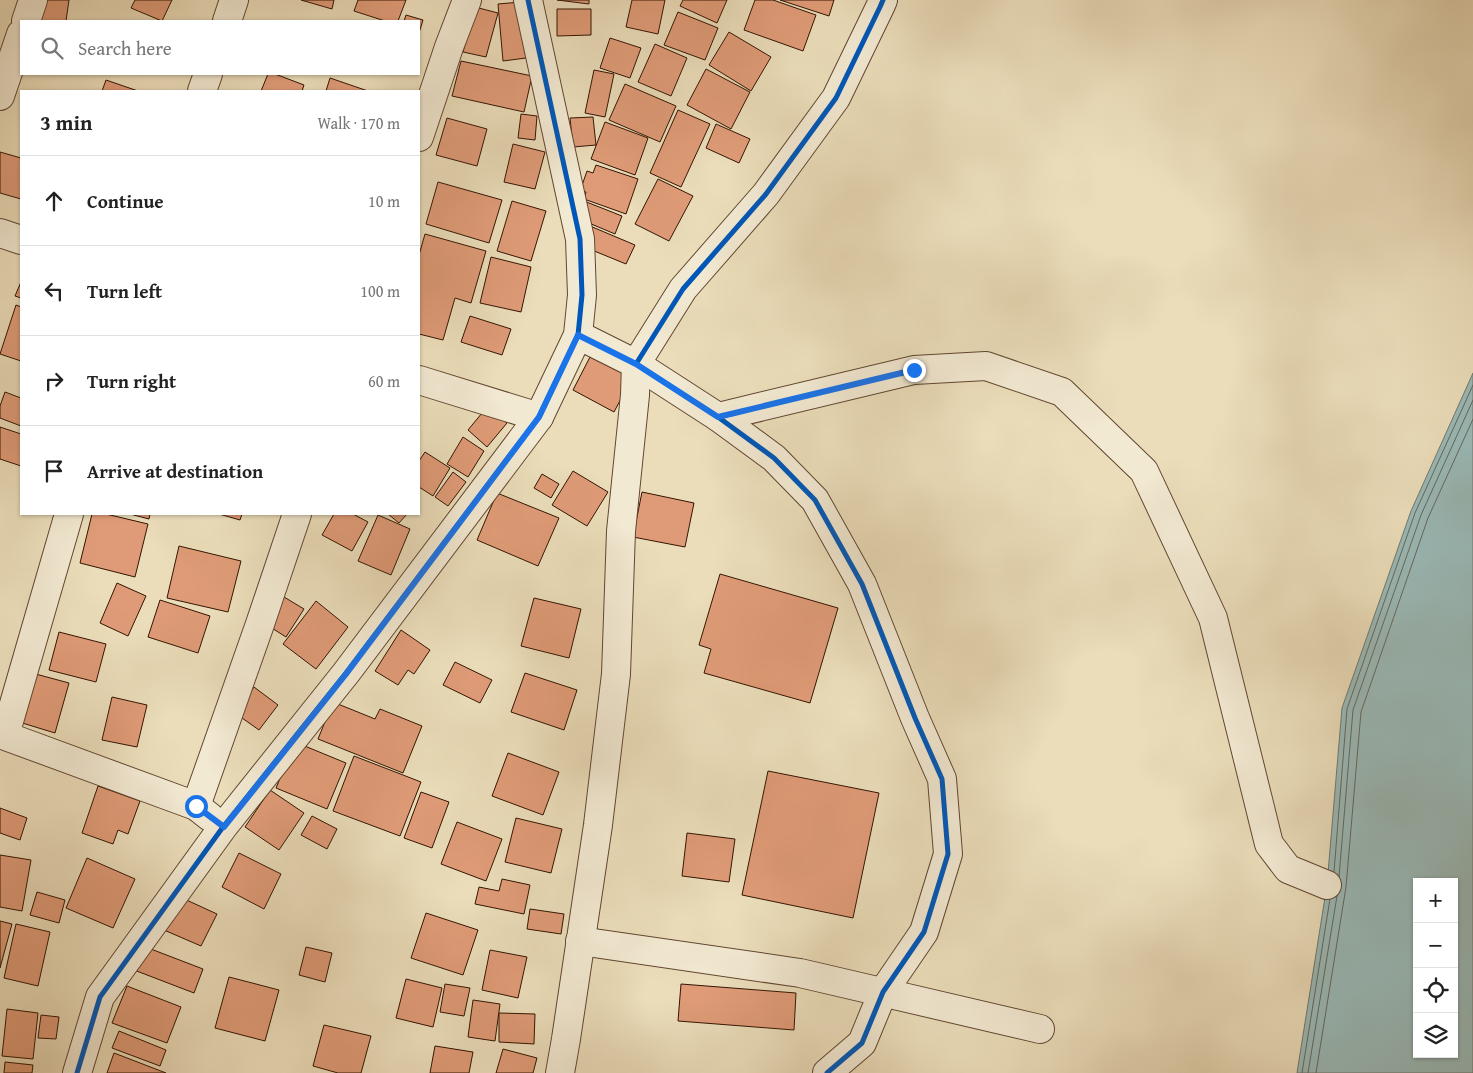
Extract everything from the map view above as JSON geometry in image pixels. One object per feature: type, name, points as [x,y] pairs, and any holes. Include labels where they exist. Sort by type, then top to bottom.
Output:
[{"type":"street","points":[[26,20],[33,0]]},
{"type":"street","points":[[227,20],[234,0]]},
{"type":"street","points":[[420,134],[448,47],[467,0]]},
{"type":"street","points":[[77,1073],[100,997],[224,827],[346,674],[539,417],[578,335],[582,295],[580,239],[528,0]]},
{"type":"street","points":[[560,1073],[598,825],[616,674],[621,531],[634,404],[636,364],[683,289],[766,194],[836,98],[882,0]]},
{"type":"street","points":[[0,96],[20,37]]},
{"type":"street","points":[[202,90],[208,75]]},
{"type":"street","points":[[0,233],[20,240]]},
{"type":"street","points":[[578,335],[636,364],[718,417],[774,458],[816,500],[862,584],[915,718],[942,780],[948,854],[924,932],[884,992],[862,1043],[827,1073]]},
{"type":"street","points":[[718,417],[914,370],[986,366],[1062,392],[1144,471],[1213,618],[1269,844],[1288,869],[1327,884]]},
{"type":"street","points":[[420,380],[539,417]]},
{"type":"street","points":[[68,515],[3,734],[196,806],[224,827]]},
{"type":"street","points":[[196,806],[297,515]]},
{"type":"street","points":[[580,942],[800,973],[1040,1029]]},
{"type":"water","points":[[1473,373],[1473,1073],[1297,1073],[1327,885],[1342,708],[1411,511]]},
{"type":"building","points":[[39,0],[69,0],[66,20],[36,20]]},
{"type":"building","points":[[135,0],[172,0],[162,20],[131,8]]},
{"type":"building","points":[[301,0],[334,0],[332,9]]},
{"type":"building","points":[[358,0],[406,0],[398,20],[382,20],[354,11]]},
{"type":"building","points":[[557,0],[589,0],[589,4]]},
{"type":"building","points":[[632,0],[665,0],[658,34],[626,27]]},
{"type":"building","points":[[683,0],[727,0],[717,23],[680,6]]},
{"type":"building","points":[[755,0],[773,0],[816,15],[803,51],[744,30]]},
{"type":"building","points":[[780,0],[834,0],[829,16]]},
{"type":"building","points":[[521,2],[526,58],[503,61],[498,4]]},
{"type":"building","points":[[475,7],[498,13],[486,57],[463,52]]},
{"type":"building","points":[[557,9],[591,9],[591,35],[557,36]]},
{"type":"building","points":[[678,12],[718,28],[705,60],[664,45]]},
{"type":"building","points":[[406,15],[423,20],[420,30],[420,20],[404,20]]},
{"type":"building","points":[[729,32],[771,57],[751,91],[709,65]]},
{"type":"building","points":[[610,38],[641,48],[630,78],[600,68]]},
{"type":"building","points":[[655,44],[687,58],[671,96],[638,82]]},
{"type":"building","points":[[461,61],[532,76],[524,112],[452,96]]},
{"type":"building","points":[[706,69],[750,92],[731,129],[687,105]]},
{"type":"building","points":[[594,70],[614,74],[605,117],[585,113]]},
{"type":"building","points":[[268,75],[278,75],[304,85],[302,90],[261,90]]},
{"type":"building","points":[[330,78],[365,90],[326,90]]},
{"type":"building","points":[[106,80],[135,90],[102,90]]},
{"type":"building","points":[[625,84],[676,106],[660,142],[609,120]]},
{"type":"building","points":[[678,110],[710,124],[681,187],[650,173]]},
{"type":"building","points":[[521,114],[537,116],[535,140],[518,138]]},
{"type":"building","points":[[593,117],[596,145],[573,147],[570,118]]},
{"type":"building","points":[[447,118],[487,129],[477,166],[436,155]]},
{"type":"building","points":[[605,122],[648,138],[635,175],[591,159]]},
{"type":"building","points":[[716,124],[750,139],[739,163],[706,148]]},
{"type":"building","points":[[513,144],[545,152],[535,189],[504,182]]},
{"type":"building","points":[[0,152],[20,158],[20,199],[0,193]]},
{"type":"building","points":[[596,165],[638,179],[626,214],[584,199],[586,192],[580,191],[587,171],[593,173]]},
{"type":"building","points":[[658,179],[693,196],[669,241],[635,224]]},
{"type":"building","points":[[438,182],[502,200],[489,243],[426,224]]},
{"type":"building","points":[[512,201],[546,211],[531,261],[497,251]]},
{"type":"building","points":[[584,201],[622,216],[615,234],[577,218]]},
{"type":"building","points":[[590,226],[635,245],[626,264],[582,246]]},
{"type":"building","points":[[425,234],[486,251],[471,303],[455,298],[443,340],[420,334],[420,252]]},
{"type":"building","points":[[491,257],[531,267],[521,312],[480,303]]},
{"type":"building","points":[[20,284],[20,298],[15,296]]},
{"type":"building","points":[[16,305],[20,307],[20,361],[0,354]]},
{"type":"building","points":[[470,316],[511,329],[502,355],[461,342]]},
{"type":"building","points":[[590,357],[632,378],[614,412],[573,390]]},
{"type":"building","points":[[5,392],[20,398],[20,426],[0,418],[0,406]]},
{"type":"building","points":[[487,407],[507,423],[487,447],[468,430]]},
{"type":"building","points":[[0,427],[20,434],[20,466],[0,459]]},
{"type":"building","points":[[463,437],[484,451],[468,477],[447,464]]},
{"type":"building","points":[[425,452],[450,468],[433,496],[420,488],[420,460]]},
{"type":"building","points":[[573,471],[608,492],[587,526],[552,505]]},
{"type":"building","points":[[453,472],[466,482],[448,506],[435,497]]},
{"type":"building","points":[[542,474],[559,484],[551,498],[534,488]]},
{"type":"building","points":[[642,492],[694,503],[685,547],[633,537]]},
{"type":"building","points":[[497,493],[559,518],[538,566],[477,540]]},
{"type":"building","points":[[92,515],[110,515],[148,524],[135,577],[80,563]]},
{"type":"building","points":[[134,515],[150,515],[149,519]]},
{"type":"building","points":[[222,515],[242,515],[240,520]]},
{"type":"building","points":[[333,515],[355,515],[368,522],[352,551],[322,535]]},
{"type":"building","points":[[378,515],[410,529],[391,575],[358,561]]},
{"type":"building","points":[[389,515],[406,515],[399,523]]},
{"type":"building","points":[[179,546],[241,561],[228,612],[167,598]]},
{"type":"building","points":[[720,574],[838,608],[810,703],[704,673],[711,649],[699,645]]},
{"type":"building","points":[[117,583],[146,596],[128,636],[100,623]]},
{"type":"building","points":[[284,597],[304,609],[286,637],[267,625]]},
{"type":"building","points":[[534,598],[581,609],[569,658],[521,646]]},
{"type":"building","points":[[160,600],[210,616],[198,653],[148,637]]},
{"type":"building","points":[[316,601],[348,627],[316,669],[283,644]]},
{"type":"building","points":[[401,630],[430,650],[414,674],[408,670],[398,685],[375,671]]},
{"type":"building","points":[[59,632],[106,644],[96,682],[49,670]]},
{"type":"building","points":[[455,662],[492,680],[480,703],[443,685]]},
{"type":"building","points":[[32,673],[69,683],[55,733],[19,722]]},
{"type":"building","points":[[525,673],[577,690],[564,730],[511,712]]},
{"type":"building","points":[[254,687],[278,705],[259,730],[235,713]]},
{"type":"building","points":[[112,697],[147,705],[137,747],[102,740]]},
{"type":"building","points":[[333,702],[375,719],[380,709],[422,726],[403,773],[318,739]]},
{"type":"building","points":[[295,742],[346,763],[327,809],[276,788]]},
{"type":"building","points":[[508,753],[559,772],[543,815],[492,796]]},
{"type":"building","points":[[354,756],[421,782],[400,836],[333,811]]},
{"type":"building","points":[[768,771],[879,793],[853,918],[742,895]]},
{"type":"building","points":[[98,786],[140,801],[128,834],[118,830],[113,844],[82,833]]},
{"type":"building","points":[[270,790],[304,813],[279,850],[245,827]]},
{"type":"building","points":[[421,792],[449,802],[432,848],[404,838]]},
{"type":"building","points":[[0,808],[27,818],[20,840],[0,833]]},
{"type":"building","points":[[312,816],[337,829],[327,849],[301,835]]},
{"type":"building","points":[[516,818],[562,829],[551,873],[505,862]]},
{"type":"building","points":[[457,822],[502,839],[486,881],[441,864]]},
{"type":"building","points":[[687,833],[735,839],[729,882],[682,876]]},
{"type":"building","points":[[239,853],[281,874],[264,909],[222,887]]},
{"type":"building","points":[[0,855],[31,860],[22,911],[0,907]]},
{"type":"building","points":[[87,858],[135,879],[113,928],[66,908]]},
{"type":"building","points":[[502,879],[530,885],[524,914],[475,904],[479,887],[499,891]]},
{"type":"building","points":[[37,892],[65,900],[59,923],[30,915]]},
{"type":"building","points":[[180,897],[217,914],[201,946],[164,930]]},
{"type":"building","points":[[530,909],[564,914],[561,934],[527,929]]},
{"type":"building","points":[[426,913],[478,930],[463,975],[411,958]]},
{"type":"building","points":[[0,921],[12,924],[0,968]]},
{"type":"building","points":[[16,924],[50,932],[38,986],[4,978]]},
{"type":"building","points":[[143,946],[203,969],[194,993],[134,970]]},
{"type":"building","points":[[306,947],[332,953],[325,982],[299,975]]},
{"type":"building","points":[[490,950],[527,957],[518,998],[482,990]]},
{"type":"building","points":[[229,977],[279,990],[265,1041],[215,1028]]},
{"type":"building","points":[[406,979],[442,988],[433,1027],[396,1018]]},
{"type":"building","points":[[445,984],[470,988],[464,1016],[440,1012]]},
{"type":"building","points":[[681,984],[796,993],[794,1030],[678,1021]]},
{"type":"building","points":[[127,986],[181,1007],[167,1043],[112,1023]]},
{"type":"building","points":[[473,1000],[500,1004],[495,1041],[468,1037]]},
{"type":"building","points":[[7,1009],[38,1013],[33,1059],[2,1056]]},
{"type":"building","points":[[499,1013],[535,1014],[534,1044],[499,1042]]},
{"type":"building","points":[[41,1015],[59,1017],[56,1039],[38,1038]]},
{"type":"building","points":[[324,1025],[371,1036],[361,1073],[338,1073],[313,1066]]},
{"type":"building","points":[[119,1031],[166,1050],[160,1066],[112,1048]]},
{"type":"building","points":[[435,1046],[473,1052],[469,1073],[430,1073]]},
{"type":"building","points":[[503,1049],[537,1058],[533,1073],[496,1073]]},
{"type":"building","points":[[114,1053],[166,1073],[107,1073]]},
{"type":"building","points":[[5,1062],[33,1065],[32,1073],[4,1073]]},
{"type":"cycle path","points":[[77,1073],[100,997],[223,827],[346,673],[539,417],[578,335],[582,295],[580,239],[528,0]]},
{"type":"cycle path","points":[[827,1073],[862,1043],[883,992],[924,932],[948,854],[942,779],[915,718],[862,584],[815,500],[774,458],[718,417],[636,364],[683,289],[766,194],[836,98],[883,0]]},
{"type":"route","points":[[196,806],[224,827],[346,674],[539,417],[578,335],[636,364],[718,417],[914,370]]}]
